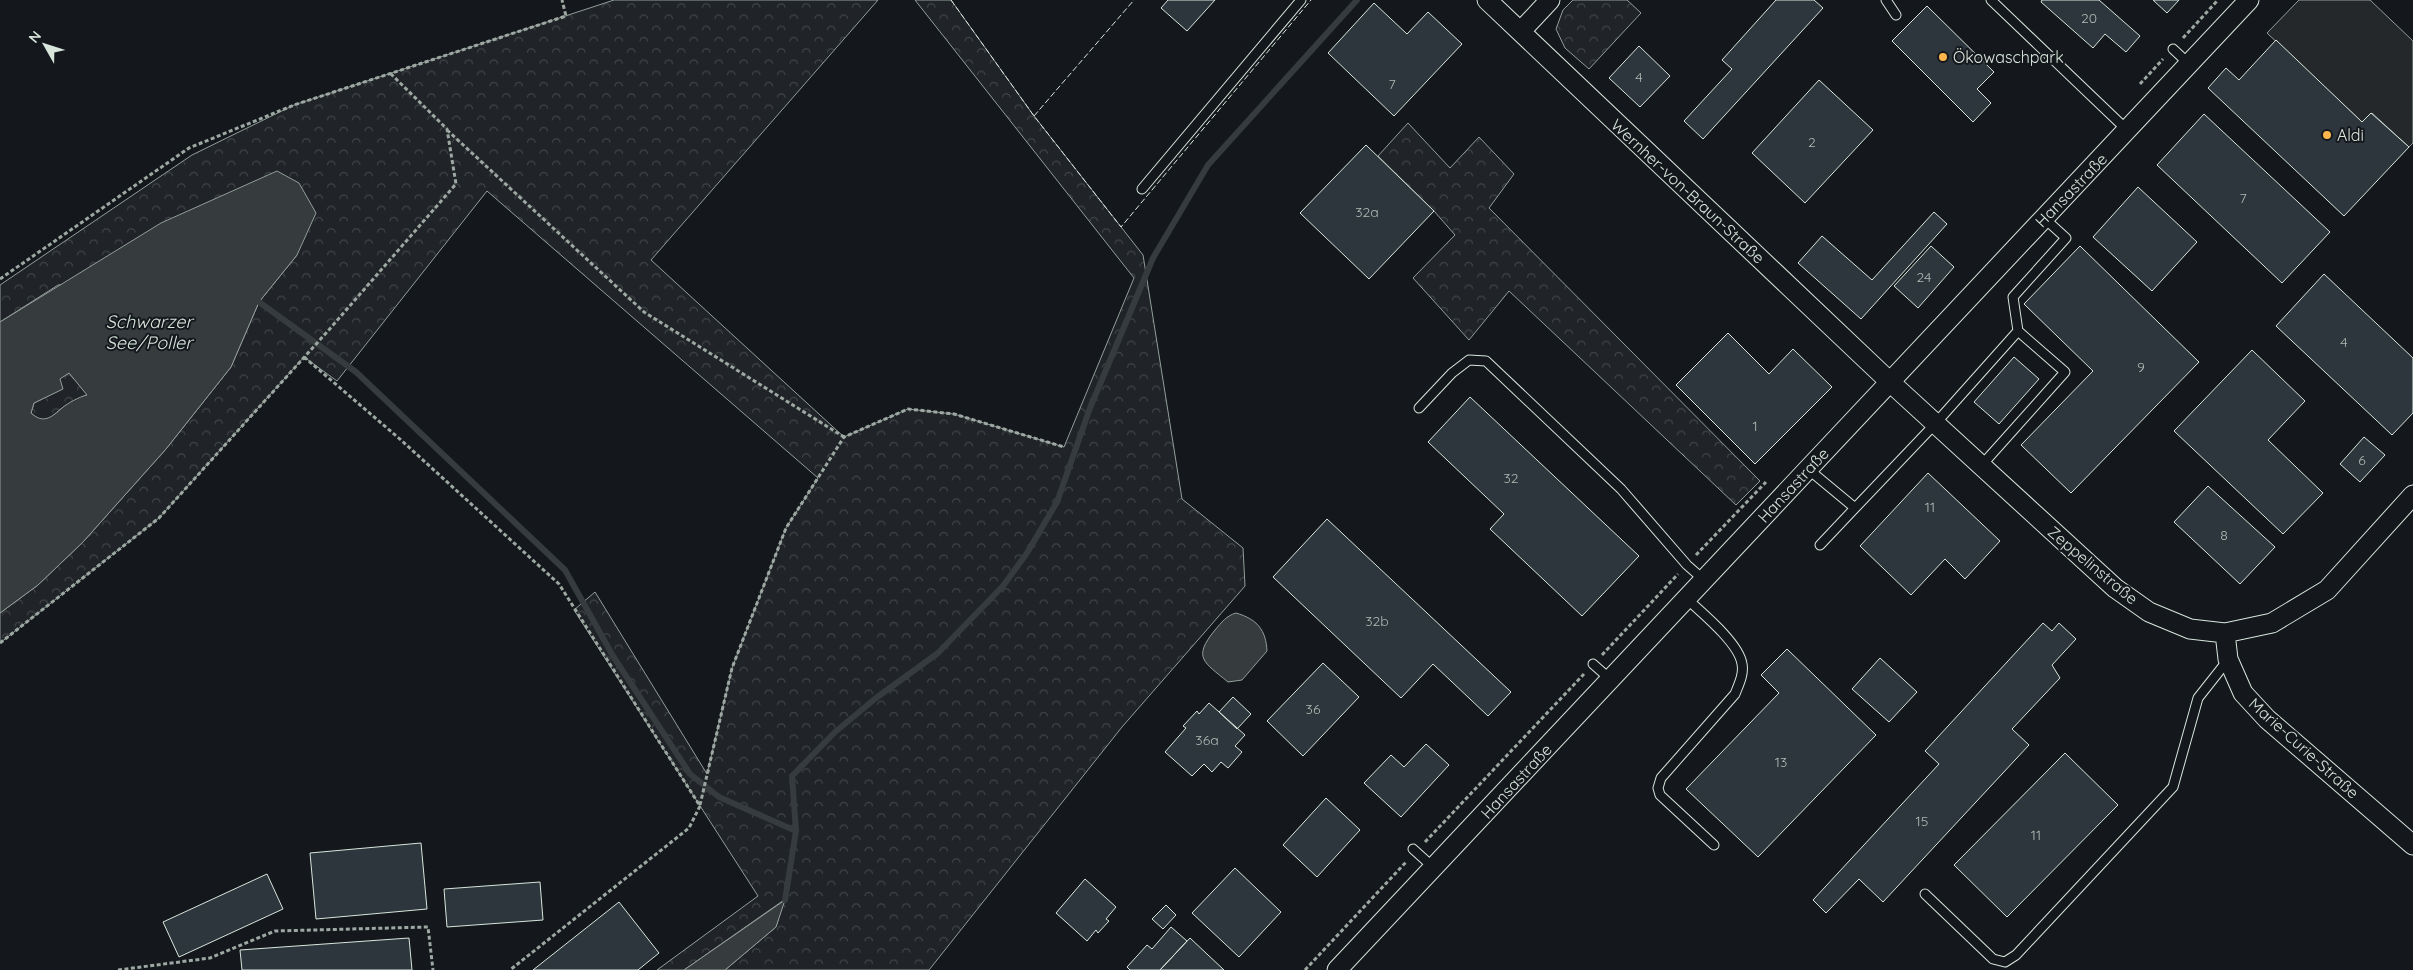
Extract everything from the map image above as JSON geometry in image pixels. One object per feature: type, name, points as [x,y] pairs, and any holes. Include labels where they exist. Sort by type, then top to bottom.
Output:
[{"type":"street","name":"Wernher-von-Braun-Straße","points":[[1487,0],[1890,382]]},
{"type":"street","points":[[1521,32],[1550,0]]},
{"type":"street","name":"Hansastraße","points":[[1337,970],[2249,0]]},
{"type":"street","name":"Zeppelinstraße","points":[[1890,382],[2115,588],[2149,612],[2190,628],[2225,633],[2272,624],[2327,590],[2413,495]]},
{"type":"street","name":"Marie-Curie-Straße","points":[[2225,633],[2228,659],[2244,692],[2267,719],[2413,845]]},
{"type":"lane","points":[[1142,189],[1300,0]]},
{"type":"lane","points":[[1886,0],[1896,15]]},
{"type":"lane","points":[[1992,0],[2128,130]]},
{"type":"lane","points":[[2173,49],[2189,64]]},
{"type":"lane","points":[[1981,466],[2065,372],[2018,331],[2013,297],[2066,238],[2044,218]]},
{"type":"lane","points":[[1820,545],[1935,424],[2018,331]]},
{"type":"lane","points":[[1419,408],[1452,373],[1468,360],[1486,361],[1621,489],[1687,565],[1704,580]]},
{"type":"lane","points":[[1808,469],[1855,508]]},
{"type":"lane","points":[[1687,599],[1738,652],[1743,666],[1741,680],[1736,694],[1660,778],[1658,788],[1660,795],[1714,845]]},
{"type":"lane","points":[[1925,894],[1993,958],[2005,962],[2016,955],[2173,786],[2198,698],[2228,659]]},
{"type":"lane","points":[[1593,664],[1611,680]]},
{"type":"lane","points":[[1414,850],[1434,868]]},
{"type":"path","points":[[0,278],[189,148],[294,105],[566,16],[562,0]]},
{"type":"path","points":[[2136,89],[2218,0]]},
{"type":"path","points":[[390,73],[447,129],[644,312],[844,437]]},
{"type":"path","points":[[0,642],[159,518],[327,332],[456,184],[447,129]]},
{"type":"path","points":[[304,357],[401,440],[559,584],[700,806]]},
{"type":"path","points":[[510,970],[689,828],[700,806],[732,668],[786,528],[844,437],[908,409],[954,414],[1064,447]]},
{"type":"path","points":[[1305,970],[1414,850],[1767,481]]},
{"type":"path","points":[[118,970],[210,958],[275,931],[428,926],[434,970]]},
{"type":"green space","points":[[614,0],[878,0],[651,260],[844,437],[908,409],[954,414],[1064,447],[1134,278],[915,0],[951,0],[1034,116],[1143,255],[1182,499],[1243,548],[1245,586],[1122,727],[929,970],[725,970],[776,927],[784,900],[684,970],[657,970],[758,896],[574,610],[595,592],[707,774],[732,668],[786,528],[818,478],[487,191],[337,381],[304,357],[159,518],[0,643],[0,613],[38,585],[83,542],[166,449],[231,367],[259,302],[297,255],[58,285],[0,322],[0,285],[192,155],[294,105]]},
{"type":"green space","points":[[1573,0],[1627,0],[1641,13],[1589,69],[1565,48],[1556,29],[1563,10]]},
{"type":"green space","points":[[1408,123],[1450,168],[1479,137],[1514,174],[1489,208],[1760,481],[1736,505],[1509,291],[1469,340],[1413,278],[1455,235],[1434,211],[1378,156]]},
{"type":"green space","points":[[69,373],[88,394],[65,406],[49,418],[41,419],[31,413],[34,403],[62,389],[59,379]]},
{"type":"shaded area","name":"Aldi","points":[[2299,0],[2370,0],[2413,41],[2413,143],[2409,147],[2372,113],[2362,122],[2267,33]]},
{"type":"water","name":"Schwarzer See/Poller","points":[[277,171],[299,183],[316,213],[297,255],[259,302],[231,367],[166,449],[83,542],[38,585],[0,613],[0,322],[161,223]],"holes":[[[69,373],[87,395],[70,402],[54,415],[47,418],[39,418],[31,413],[34,403],[63,389],[60,379]]]},
{"type":"water","points":[[1236,613],[1243,615],[1259,626],[1265,637],[1267,651],[1242,680],[1228,682],[1207,664],[1203,653],[1208,639],[1215,630],[1222,622]]},
{"type":"water","points":[[785,900],[776,927],[725,970],[684,970]]},
{"type":"building","points":[[1168,0],[1215,0],[1187,31],[1161,8]]},
{"type":"building","points":[[1776,0],[1814,0],[1823,8],[1703,139],[1684,121],[1732,69],[1722,60]]},
{"type":"building","points":[[2042,0],[2099,0],[2140,36],[2126,52],[2105,34],[2093,48],[2041,2]]},
{"type":"building","points":[[2153,0],[2179,0],[2167,13]]},
{"type":"building","points":[[1374,3],[1407,34],[1428,12],[1462,44],[1394,116],[1328,53]]},
{"type":"building","name":"Ökowaschpark","points":[[1927,6],[1994,72],[1977,89],[1991,103],[1973,122],[1892,41]]},
{"type":"building","name":"Aldi","points":[[2276,40],[2362,122],[2371,113],[2409,147],[2344,216],[2208,88],[2226,68],[2239,80]]},
{"type":"building","points":[[1639,46],[1670,76],[1640,107],[1609,78]]},
{"type":"building","points":[[1819,80],[1873,130],[1805,203],[1752,153]]},
{"type":"building","points":[[2204,114],[2330,232],[2282,283],[2157,165]]},
{"type":"building","points":[[1366,145],[1434,211],[1369,279],[1300,213]]},
{"type":"building","points":[[2138,187],[2197,242],[2152,291],[2093,237]]},
{"type":"building","points":[[1934,212],[1947,224],[1861,319],[1798,263],[1822,236],[1872,280]]},
{"type":"building","points":[[1931,246],[1954,267],[1918,308],[1894,286]]},
{"type":"building","points":[[2080,246],[2199,362],[2071,493],[2021,445],[2093,371],[2024,304]]},
{"type":"building","points":[[2324,274],[2413,358],[2413,413],[2392,435],[2276,326]]},
{"type":"building","points":[[1728,333],[1769,374],[1793,349],[1832,387],[1755,464],[1676,385]]},
{"type":"building","points":[[2252,350],[2305,401],[2268,440],[2323,493],[2283,534],[2174,431]]},
{"type":"building","points":[[2014,357],[2039,379],[1999,424],[1974,402]]},
{"type":"building","points":[[1470,397],[1639,556],[1582,616],[1490,529],[1504,514],[1428,442]]},
{"type":"building","points":[[2364,437],[2385,455],[2360,482],[2340,464]]},
{"type":"building","points":[[1928,473],[2000,541],[1965,579],[1945,559],[1911,595],[1860,546]]},
{"type":"building","points":[[2208,486],[2275,547],[2240,584],[2174,522]]},
{"type":"building","points":[[1327,519],[1511,692],[1488,716],[1433,664],[1401,698],[1273,577]]},
{"type":"building","points":[[2043,623],[2052,631],[2059,623],[2076,639],[2052,665],[2060,678],[2012,729],[2029,745],[1883,902],[1859,879],[1826,913],[1813,900],[1939,764],[1925,751]]},
{"type":"building","points":[[1787,649],[1876,735],[1758,857],[1686,789],[1779,693],[1761,675]]},
{"type":"building","points":[[1880,658],[1917,692],[1889,722],[1852,689]]},
{"type":"building","points":[[1323,663],[1359,697],[1303,756],[1267,721]]},
{"type":"building","points":[[1233,697],[1251,714],[1237,729],[1219,712]]},
{"type":"building","points":[[1209,703],[1245,735],[1235,746],[1242,752],[1228,768],[1221,762],[1212,772],[1204,764],[1192,776],[1165,752],[1186,728],[1183,726],[1197,711],[1199,714]]},
{"type":"building","points":[[1426,744],[1449,765],[1401,817],[1364,783],[1391,755],[1404,767]]},
{"type":"building","points":[[2065,753],[2118,805],[2007,917],[1954,865]]},
{"type":"building","points":[[1326,798],[1360,830],[1317,877],[1283,845]]},
{"type":"building","points":[[421,843],[427,909],[316,919],[310,853]]},
{"type":"building","points":[[1235,868],[1281,912],[1239,957],[1192,913]]},
{"type":"building","points":[[267,874],[283,909],[179,957],[163,922]]},
{"type":"building","points":[[1085,879],[1116,907],[1106,919],[1109,921],[1098,933],[1096,930],[1087,941],[1056,913]]},
{"type":"building","points":[[540,882],[543,920],[447,927],[444,889]]},
{"type":"building","points":[[619,902],[659,953],[638,970],[533,970]]},
{"type":"building","points":[[1166,905],[1176,915],[1163,929],[1152,919]]},
{"type":"building","points":[[1171,927],[1187,941],[1160,970],[1130,970],[1127,967],[1147,945],[1152,949]]},
{"type":"building","points":[[409,938],[412,970],[242,970],[240,950]]},
{"type":"building","points":[[1190,938],[1224,970],[1160,970]]},
{"type":"waterway","points":[[785,900],[796,831],[792,776],[835,732],[876,698],[938,653],[1003,586],[1027,553],[1057,502],[1090,408],[1153,258],[1208,165],[1357,0]]},
{"type":"waterway","points":[[259,302],[356,372],[565,570],[613,656],[690,774],[719,797],[796,831]]},
{"type":"fence","points":[[951,0],[1034,116],[1121,227],[1311,0]]},
{"type":"fence","points":[[1034,116],[1134,0]]},
{"type":"place","name":"Ökowaschpark","points":[[1943,57]]},
{"type":"place","name":"Aldi","points":[[2327,135]]}]
